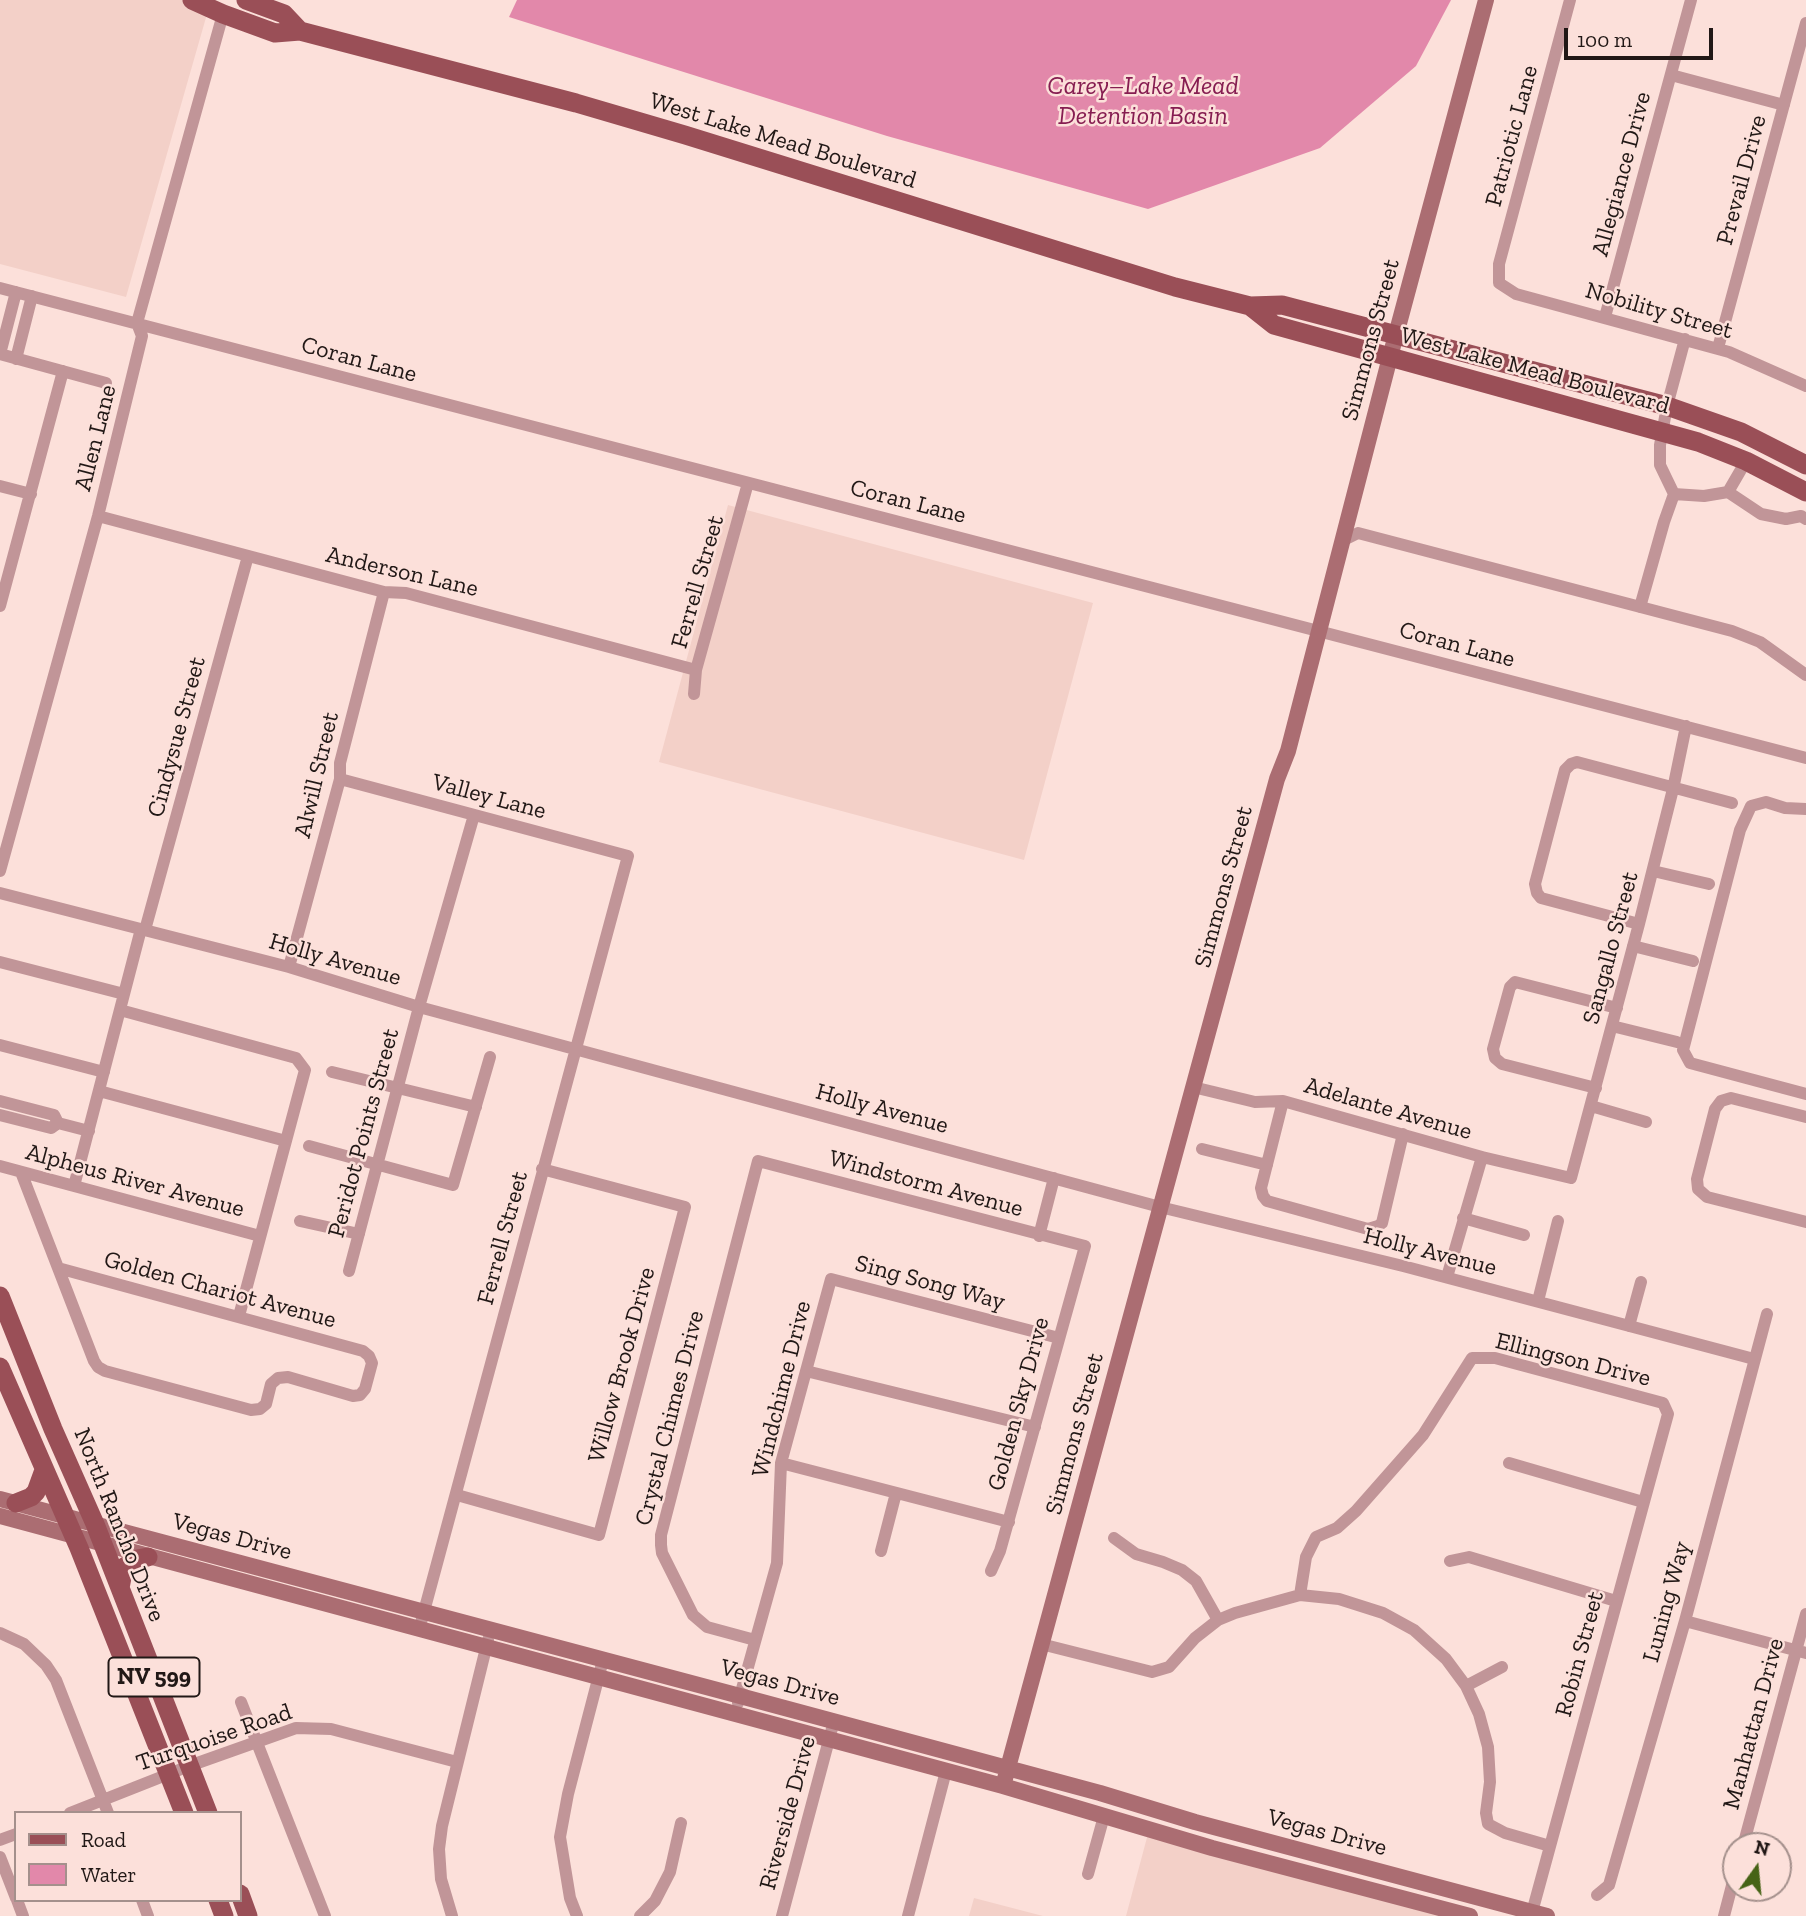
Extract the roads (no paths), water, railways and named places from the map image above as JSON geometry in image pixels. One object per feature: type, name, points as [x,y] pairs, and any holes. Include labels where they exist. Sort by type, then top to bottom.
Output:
[{"type":"main road","name":"West Lake Mead Boulevard","points":[[192,0],[223,15],[275,33],[300,31],[685,135],[1175,287],[1250,306],[1282,305],[1667,406],[1741,432],[1806,464]]},
{"type":"main road","name":"West Lake Mead Boulevard","points":[[246,0],[284,14],[300,31]]},
{"type":"main road","name":"Simmons Street","points":[[1003,1786],[1277,779],[1288,751],[1486,0]]},
{"type":"main road","name":"West Lake Mead Boulevard","points":[[1250,306],[1274,325],[1663,431],[1709,446],[1746,461],[1806,492]]},
{"type":"main road","points":[[1567,405],[1573,382]]},
{"type":"main road","name":"North Rancho Drive","points":[[0,1296],[53,1429],[95,1524],[207,1811]]},
{"type":"main road","name":"North Rancho Drive","points":[[0,1367],[74,1536],[183,1811]]},
{"type":"main road","points":[[8,1501],[31,1497],[36,1492],[44,1470]]},
{"type":"main road","name":"Vegas Drive","points":[[8,1501],[834,1721],[1537,1915]]},
{"type":"main road","name":"Vegas Drive","points":[[0,1516],[1003,1786],[1293,1869],[1470,1916]]},
{"type":"main road","points":[[120,1588],[124,1567],[137,1559],[148,1557]]},
{"type":"main road","points":[[1293,1869],[1298,1849]]},
{"type":"main road","points":[[242,1900],[248,1916]]},
{"type":"street","name":"Patriotic Lane","points":[[1499,284],[1499,264],[1570,0]]},
{"type":"street","name":"Allegiance Drive","points":[[1605,317],[1691,0]]},
{"type":"street","name":"Allen Lane","points":[[0,871],[98,516],[142,337],[137,323],[223,15]]},
{"type":"street","name":"Prevail Drive","points":[[1718,348],[1806,23]]},
{"type":"street","points":[[1671,75],[1784,105]]},
{"type":"street","name":"Nobility Street","points":[[1499,284],[1516,294],[1718,348],[1765,366],[1806,386]]},
{"type":"street","name":"Coran Lane","points":[[0,288],[1806,758]]},
{"type":"street","points":[[16,292],[0,354],[106,383]]},
{"type":"street","points":[[16,359],[32,296]]},
{"type":"street","points":[[1640,607],[1674,494],[1660,465],[1660,445],[1667,406],[1685,339]]},
{"type":"street","points":[[0,606],[63,372]]},
{"type":"street","points":[[1728,492],[1746,461]]},
{"type":"street","name":"Ferrell Street","points":[[694,694],[696,670],[748,483]]},
{"type":"street","points":[[0,486],[30,494]]},
{"type":"street","points":[[1674,494],[1704,496],[1728,492],[1761,514],[1786,519],[1801,516],[1806,519]]},
{"type":"street","name":"Anderson Lane","points":[[98,516],[384,592],[406,593],[696,670]]},
{"type":"street","points":[[1342,541],[1360,534],[1732,631],[1760,642],[1806,675]]},
{"type":"street","name":"Cindysue Street","points":[[74,1186],[124,994],[248,556]]},
{"type":"street","name":"Alwill Street","points":[[289,967],[340,779],[340,763],[384,592]]},
{"type":"street","name":"Sangallo Street","points":[[1572,1178],[1653,870],[1686,726]]},
{"type":"street","points":[[1639,924],[1541,898],[1537,893],[1535,884],[1565,770],[1577,762],[1732,803]]},
{"type":"street","name":"Valley Lane","points":[[340,779],[628,856]]},
{"type":"street","points":[[1806,809],[1785,808],[1766,802],[1751,806],[1740,830],[1683,1050],[1690,1063],[1806,1094]]},
{"type":"street","name":"Peridot Points Street","points":[[349,1271],[419,1007],[474,815]]},
{"type":"street","name":"Ferrell Street","points":[[419,1630],[628,856]]},
{"type":"street","points":[[1653,870],[1709,884]]},
{"type":"street","name":"Holly Avenue","points":[[0,893],[289,967],[419,1007],[1160,1207],[1447,1277],[1754,1359]]},
{"type":"street","points":[[1633,946],[1693,961]]},
{"type":"street","points":[[0,962],[124,994]]},
{"type":"street","points":[[1596,1088],[1502,1064],[1495,1058],[1493,1049],[1510,987],[1515,982],[1618,1008]]},
{"type":"street","points":[[120,1010],[296,1058],[305,1070],[239,1316]]},
{"type":"street","points":[[1612,1026],[1677,1042]]},
{"type":"street","points":[[0,1045],[104,1072]]},
{"type":"street","points":[[309,1146],[453,1185],[490,1058]]},
{"type":"street","points":[[331,1072],[475,1107]]},
{"type":"street","name":"Adelante Avenue","points":[[1193,1087],[1255,1102],[1283,1101],[1482,1157],[1572,1178]]},
{"type":"street","points":[[99,1091],[286,1141]]},
{"type":"street","points":[[1806,1117],[1731,1098],[1721,1101],[1715,1109],[1697,1179],[1698,1189],[1707,1197],[1806,1222]]},
{"type":"street","points":[[0,1101],[54,1115],[58,1123],[89,1131]]},
{"type":"street","points":[[1283,1101],[1261,1188],[1263,1196],[1267,1201],[1368,1229],[1382,1223],[1403,1134]]},
{"type":"street","points":[[1591,1106],[1646,1122]]},
{"type":"street","points":[[0,1115],[51,1128],[58,1123]]},
{"type":"street","points":[[1202,1149],[1267,1165]]},
{"type":"street","points":[[1447,1277],[1462,1218],[1482,1157]]},
{"type":"street","name":"Windstorm Avenue","points":[[758,1161],[1085,1246]]},
{"type":"street","name":"Crystal Chimes Drive","points":[[755,1640],[707,1626],[693,1615],[662,1553],[661,1535],[758,1161]]},
{"type":"street","name":"Alpheus River Avenue","points":[[0,1166],[260,1236]]},
{"type":"street","name":"Willow Brook Drive","points":[[457,1495],[599,1535],[685,1207],[542,1169]]},
{"type":"street","points":[[21,1172],[58,1268]]},
{"type":"street","points":[[1039,1236],[1054,1178]]},
{"type":"street","points":[[1462,1218],[1524,1235]]},
{"type":"street","points":[[300,1221],[359,1234]]},
{"type":"street","points":[[1538,1301],[1558,1221]]},
{"type":"street","name":"Golden Sky Drive","points":[[991,1571],[1009,1522],[1085,1246]]},
{"type":"street","name":"Golden Chariot Avenue","points":[[58,1268],[363,1351],[372,1363],[365,1389],[360,1395],[353,1396],[288,1377],[278,1378],[271,1384],[266,1404],[260,1409],[251,1410],[105,1371],[98,1367],[58,1268]]},
{"type":"street","name":"Windchime Drive","points":[[734,1714],[777,1563],[781,1463],[831,1279]]},
{"type":"street","name":"Sing Song Way","points":[[831,1279],[1059,1338]]},
{"type":"street","points":[[1629,1326],[1641,1282]]},
{"type":"street","name":"Luning Way","points":[[1597,1895],[1609,1885],[1685,1620],[1767,1314]]},
{"type":"street","name":"Ellingson Drive","points":[[1300,1595],[1306,1557],[1316,1537],[1337,1528],[1356,1511],[1423,1435],[1472,1358],[1495,1358],[1663,1403]]},
{"type":"street","points":[[806,1371],[1035,1427]]},
{"type":"street","name":"Robin Street","points":[[1537,1915],[1550,1846],[1668,1414],[1663,1403]]},
{"type":"street","points":[[781,1463],[1009,1522]]},
{"type":"street","points":[[1509,1463],[1643,1502]]},
{"type":"street","points":[[881,1551],[896,1493]]},
{"type":"street","points":[[1114,1538],[1136,1554],[1181,1570],[1196,1581],[1218,1620]]},
{"type":"street","points":[[1450,1561],[1469,1558],[1616,1601]]},
{"type":"street","points":[[1041,1644],[1152,1672],[1169,1667],[1195,1638],[1218,1620],[1300,1595],[1339,1599],[1383,1613],[1414,1630],[1446,1659],[1466,1686],[1479,1714],[1488,1747],[1488,1824],[1505,1833],[1550,1846]]},
{"type":"street","name":"Manhattan Drive","points":[[1747,1832],[1801,1652],[1806,1614]]},
{"type":"street","points":[[1685,1620],[1801,1652]]},
{"type":"street","points":[[452,1916],[441,1879],[439,1849],[442,1826],[491,1630]]},
{"type":"street","points":[[0,1633],[24,1644],[46,1665],[56,1680],[107,1811]]},
{"type":"street","points":[[577,1916],[567,1888],[560,1837],[568,1794],[603,1660]]},
{"type":"street","points":[[1466,1686],[1502,1667]]},
{"type":"street","points":[[241,1702],[325,1916]]},
{"type":"street","name":"Riverside Drive","points":[[782,1916],[834,1721]]},
{"type":"street","name":"Turquoise Road","points":[[74,1811],[296,1728],[331,1729],[457,1762]]},
{"type":"street","points":[[908,1916],[946,1771]]},
{"type":"street","points":[[1088,1874],[1104,1816]]},
{"type":"street","points":[[640,1916],[655,1901],[670,1872],[681,1823]]},
{"type":"street","points":[[0,1857],[14,1894]]},
{"type":"water","name":"Carey–Lake Mead Detention Basin","points":[[517,0],[1451,0],[1416,66],[1320,148],[1148,209],[887,136],[509,17]]}]
